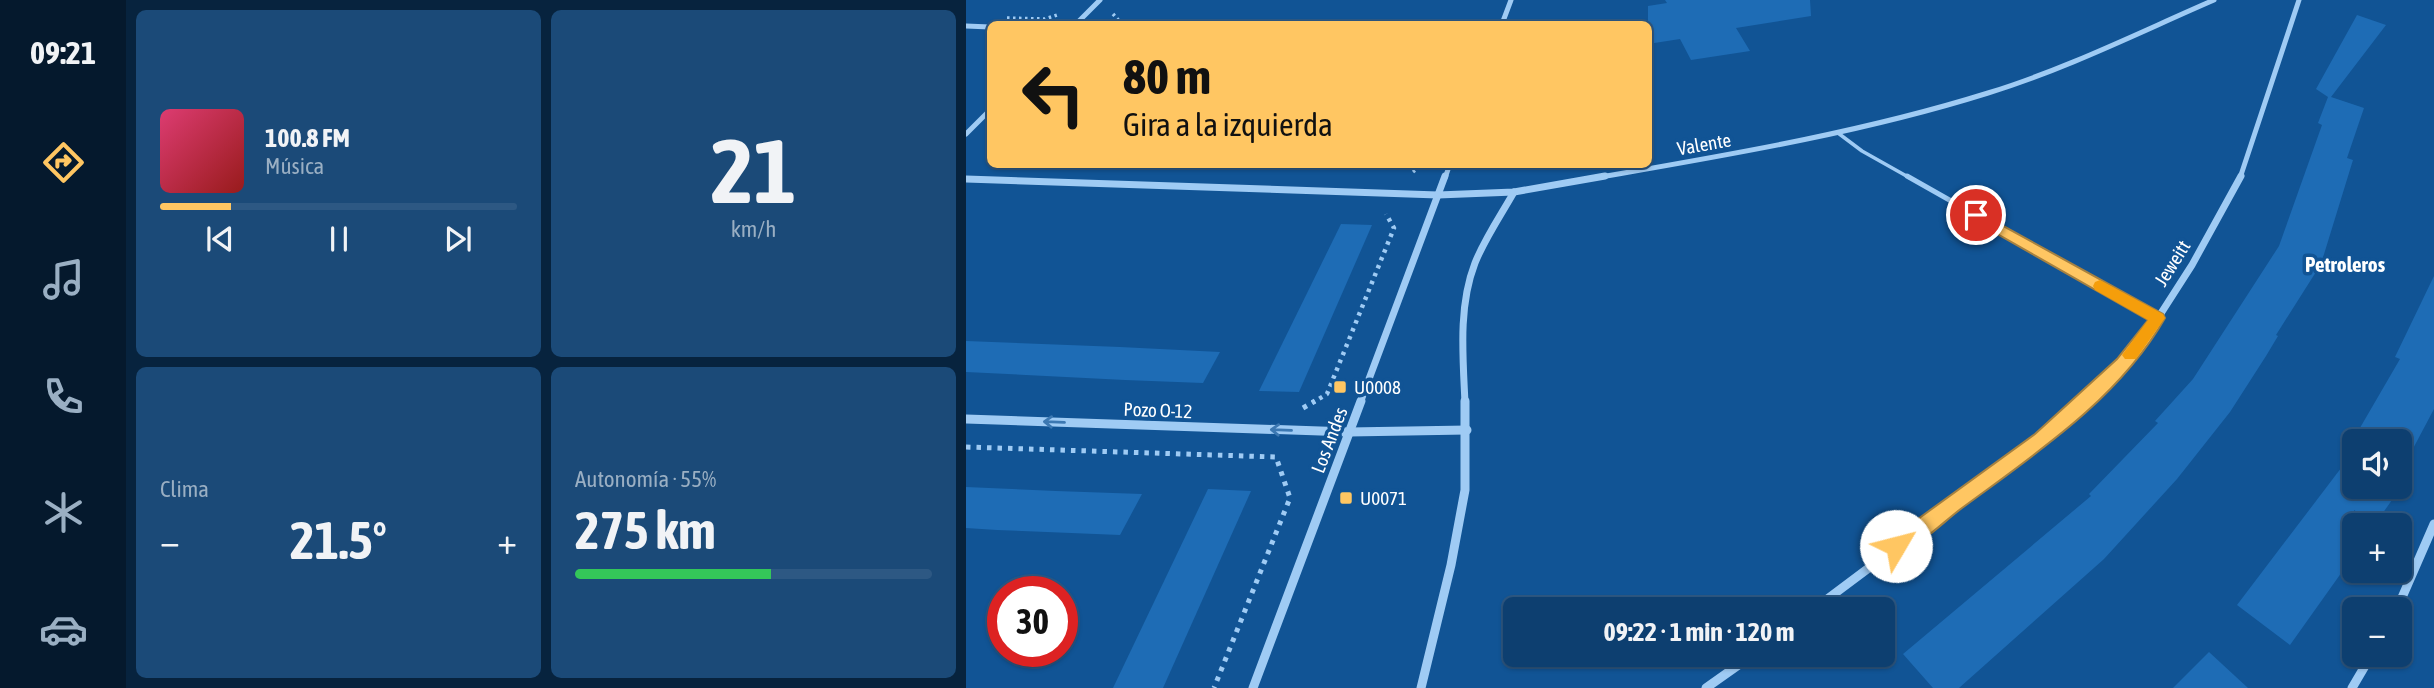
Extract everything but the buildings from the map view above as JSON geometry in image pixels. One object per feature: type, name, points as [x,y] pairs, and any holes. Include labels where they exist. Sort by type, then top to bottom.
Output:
[{"type":"street","points":[[1079,21],[1100,0]]},
{"type":"street","points":[[1503,21],[1511,0]]},
{"type":"street","name":"Valente","points":[[1652,167],[1838,133],[1976,97],[2038,76],[2214,0]]},
{"type":"street","name":"Jeweitt","points":[[1830,597],[2041,439],[2123,364],[2158,318],[2192,265],[2237,186],[2299,0]]},
{"type":"street","points":[[966,26],[987,27]]},
{"type":"street","points":[[966,134],[987,113]]},
{"type":"street","name":"Los Andes","points":[[1254,688],[1448,168]]},
{"type":"street","name":"Valente","points":[[966,179],[1438,195],[1514,192],[1646,168]]},
{"type":"street","points":[[1421,688],[1465,489],[1467,430],[1464,315],[1468,288],[1476,260],[1514,192]]},
{"type":"street","name":"Pozo O-12","points":[[966,419],[1349,432],[1467,430]]},
{"type":"street","points":[[2401,597],[2434,524]]},
{"type":"street","points":[[1706,688],[1736,667]]},
{"type":"street","points":[[2351,688],[2364,667]]},
{"type":"lane","points":[[1838,133],[1862,151],[2158,318]]},
{"type":"path","points":[[1117,6],[1112,12],[1119,21]]},
{"type":"path","points":[[1006,18],[1045,19],[1065,13]]},
{"type":"path","points":[[1295,412],[1326,394],[1394,228]]},
{"type":"path","points":[[966,447],[1276,457],[1290,498],[1214,688]]},
{"type":"slow traffic","points":[[2100,286],[2158,318],[2130,355]]},
{"type":"place","name":"U0008","points":[[1340,387]]},
{"type":"place","name":"U0071","points":[[1346,498]]},
{"type":"district","name":"Petroleros","points":[[2345,265]]},
{"type":"route","points":[[1896,546],[2041,439],[2123,364],[2158,318],[1976,215]]}]
